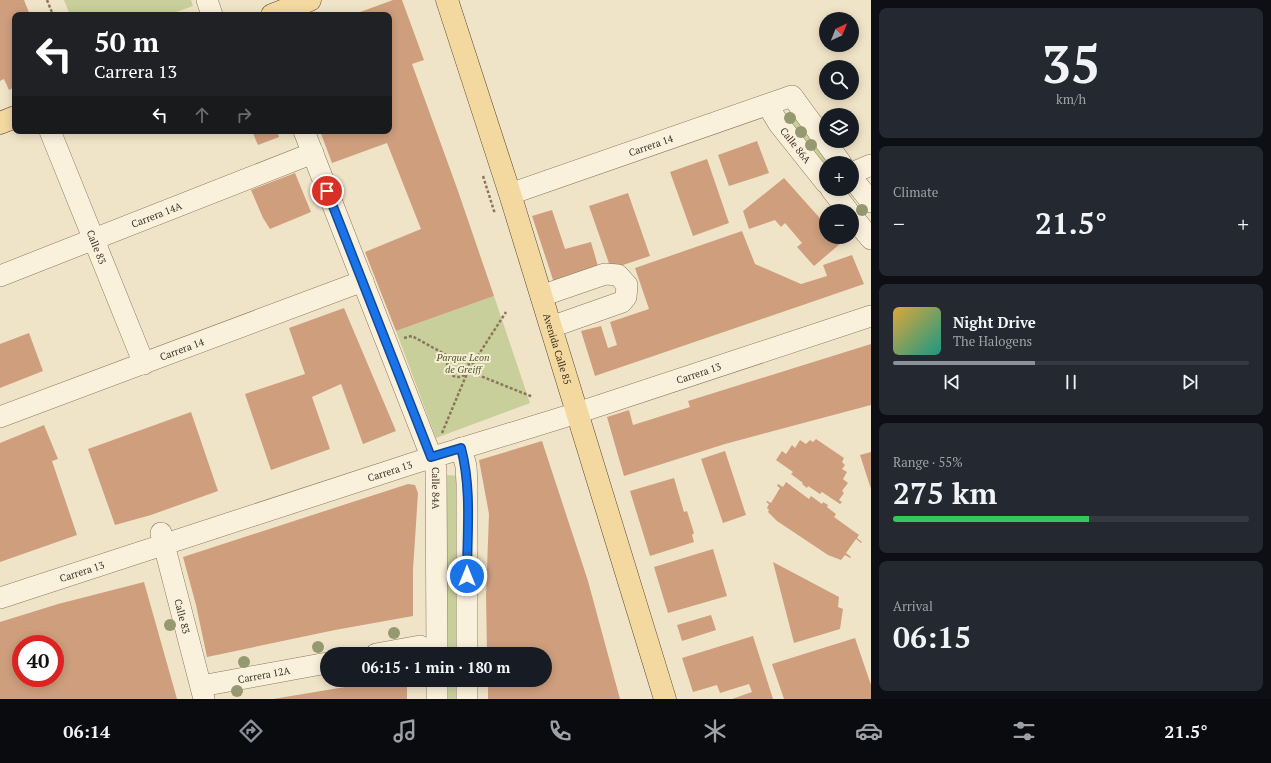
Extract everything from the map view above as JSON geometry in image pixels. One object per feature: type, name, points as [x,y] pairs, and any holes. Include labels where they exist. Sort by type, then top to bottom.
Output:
[{"type":"main road","points":[[280,12],[310,0]]},
{"type":"main road","name":"Avenida Calle 85","points":[[447,0],[542,296],[665,699]]},
{"type":"main road","points":[[0,123],[12,118]]},
{"type":"street","points":[[207,0],[211,12]]},
{"type":"street","name":"Carrera 14","points":[[510,194],[768,106],[792,96],[836,156]]},
{"type":"street","name":"Calle 86A","points":[[768,106],[779,124],[819,174]]},
{"type":"street","name":"Calle 83","points":[[51,134],[144,364]]},
{"type":"street","name":"Calle 84A","points":[[305,134],[431,457],[437,480],[429,647]]},
{"type":"street","name":"Carrera 14A","points":[[0,276],[313,153]]},
{"type":"street","points":[[859,170],[871,165]]},
{"type":"street","points":[[859,187],[871,202]]},
{"type":"street","points":[[836,196],[843,204]]},
{"type":"street","points":[[859,224],[871,239]]},
{"type":"street","points":[[542,296],[605,274],[618,274],[627,285],[626,297],[622,302],[551,327]]},
{"type":"street","name":"Carrera 14","points":[[0,417],[363,281]]},
{"type":"street","name":"Carrera 13","points":[[0,598],[163,538],[578,413],[871,316]]},
{"type":"street","points":[[461,448],[466,466],[467,484],[467,647]]},
{"type":"street","name":"Calle 83","points":[[163,538],[202,692]]},
{"type":"street","name":"Carrera 12A","points":[[202,692],[320,665]]},
{"type":"street","points":[[437,687],[437,699]]},
{"type":"street","points":[[467,687],[467,699]]},
{"type":"path","points":[[47,0],[52,12]]},
{"type":"path","points":[[440,436],[468,371],[470,366],[466,358],[458,354],[450,357],[446,365],[449,374],[462,377],[468,371],[506,312]]},
{"type":"path","points":[[399,340],[412,336],[450,357]]},
{"type":"path","points":[[468,371],[533,397]]},
{"type":"green space","points":[[64,0],[191,0],[193,6],[176,12],[69,12]]},
{"type":"green space","points":[[790,111],[825,156],[819,156],[819,164],[782,117]]},
{"type":"green space","name":"Parque Leon de Greiff","points":[[494,296],[530,403],[436,438],[396,331]]},
{"type":"green space","points":[[445,475],[461,476],[461,647],[445,647]]},
{"type":"green space","points":[[445,687],[461,687],[461,699],[445,699]]},
{"type":"building","points":[[0,0],[24,0],[29,12],[12,12],[12,88],[9,90],[4,79],[0,81]]},
{"type":"building","points":[[393,0],[402,0],[424,60],[412,64],[494,296],[396,331],[365,252],[421,229],[387,143],[332,163],[321,134],[392,134],[392,12],[360,12]]},
{"type":"building","points":[[253,134],[278,134],[279,137],[258,145]]},
{"type":"building","points":[[757,141],[769,173],[729,186],[718,155]]},
{"type":"building","points":[[707,159],[729,223],[693,236],[670,172]]},
{"type":"building","points":[[295,173],[311,212],[270,229],[263,218],[251,190]]},
{"type":"building","points":[[784,178],[819,217],[819,244],[840,244],[814,266],[797,247],[802,243],[785,223],[781,227],[775,220],[749,229],[743,211]]},
{"type":"building","points":[[628,193],[650,256],[611,269],[589,206]]},
{"type":"building","points":[[552,210],[565,249],[591,242],[600,273],[555,286],[532,216]]},
{"type":"building","points":[[742,231],[755,264],[801,284],[827,276],[823,265],[852,255],[864,284],[595,376],[581,331],[601,326],[608,348],[617,345],[610,322],[649,309],[635,268]]},
{"type":"building","points":[[344,308],[396,431],[363,444],[341,384],[312,397],[330,449],[271,470],[245,394],[305,374],[289,328]]},
{"type":"building","points":[[29,333],[43,371],[0,388],[0,344]]},
{"type":"building","points":[[871,344],[871,405],[725,444],[624,476],[607,417],[629,410],[633,425],[690,407],[688,401]]},
{"type":"building","points":[[191,412],[218,491],[151,515],[115,525],[88,449]]},
{"type":"building","points":[[44,425],[58,459],[52,461],[77,535],[0,562],[0,443]]},
{"type":"building","points":[[816,439],[844,458],[842,462],[845,465],[842,469],[847,472],[843,479],[848,483],[842,491],[844,493],[839,500],[842,502],[840,504],[822,492],[820,494],[808,486],[807,488],[791,474],[793,472],[776,460],[782,451],[786,454],[792,445],[795,448],[800,440],[806,444],[810,440],[813,442]]},
{"type":"building","points":[[542,441],[588,581],[620,699],[488,699],[488,687],[552,687],[552,647],[487,647],[486,595],[489,514],[479,460]]},
{"type":"building","points":[[725,451],[746,515],[723,523],[701,459]]},
{"type":"building","points":[[871,452],[871,489],[860,455]]},
{"type":"building","points":[[674,478],[684,512],[687,511],[694,533],[692,535],[694,542],[650,556],[630,491]]},
{"type":"building","points":[[786,482],[809,499],[811,496],[822,504],[823,502],[828,505],[827,507],[836,514],[834,517],[859,535],[857,538],[862,542],[861,543],[856,539],[846,553],[851,557],[850,558],[845,555],[841,560],[828,555],[777,521],[768,512],[769,510],[767,508],[769,504],[766,502],[771,503],[780,488],[777,486],[778,484],[783,487]]},
{"type":"building","points":[[408,484],[415,485],[418,493],[413,570],[413,616],[335,630],[207,657],[196,605],[183,557]]},
{"type":"building","points":[[713,549],[727,596],[668,613],[654,567]]},
{"type":"building","points":[[773,562],[839,597],[838,607],[843,609],[840,629],[794,643]]},
{"type":"building","points":[[144,582],[177,699],[0,699],[0,622],[58,604]]},
{"type":"building","points":[[711,615],[716,630],[682,641],[677,625]]},
{"type":"building","points":[[753,636],[773,699],[732,699],[752,692],[749,684],[720,693],[717,685],[693,692],[682,658]]},
{"type":"building","points":[[855,638],[871,685],[871,699],[784,699],[772,664]]},
{"type":"building","points":[[345,687],[407,687],[407,699],[273,699]]},
{"type":"route","points":[[327,191],[431,457],[461,448],[466,466],[467,484],[467,576]]}]
